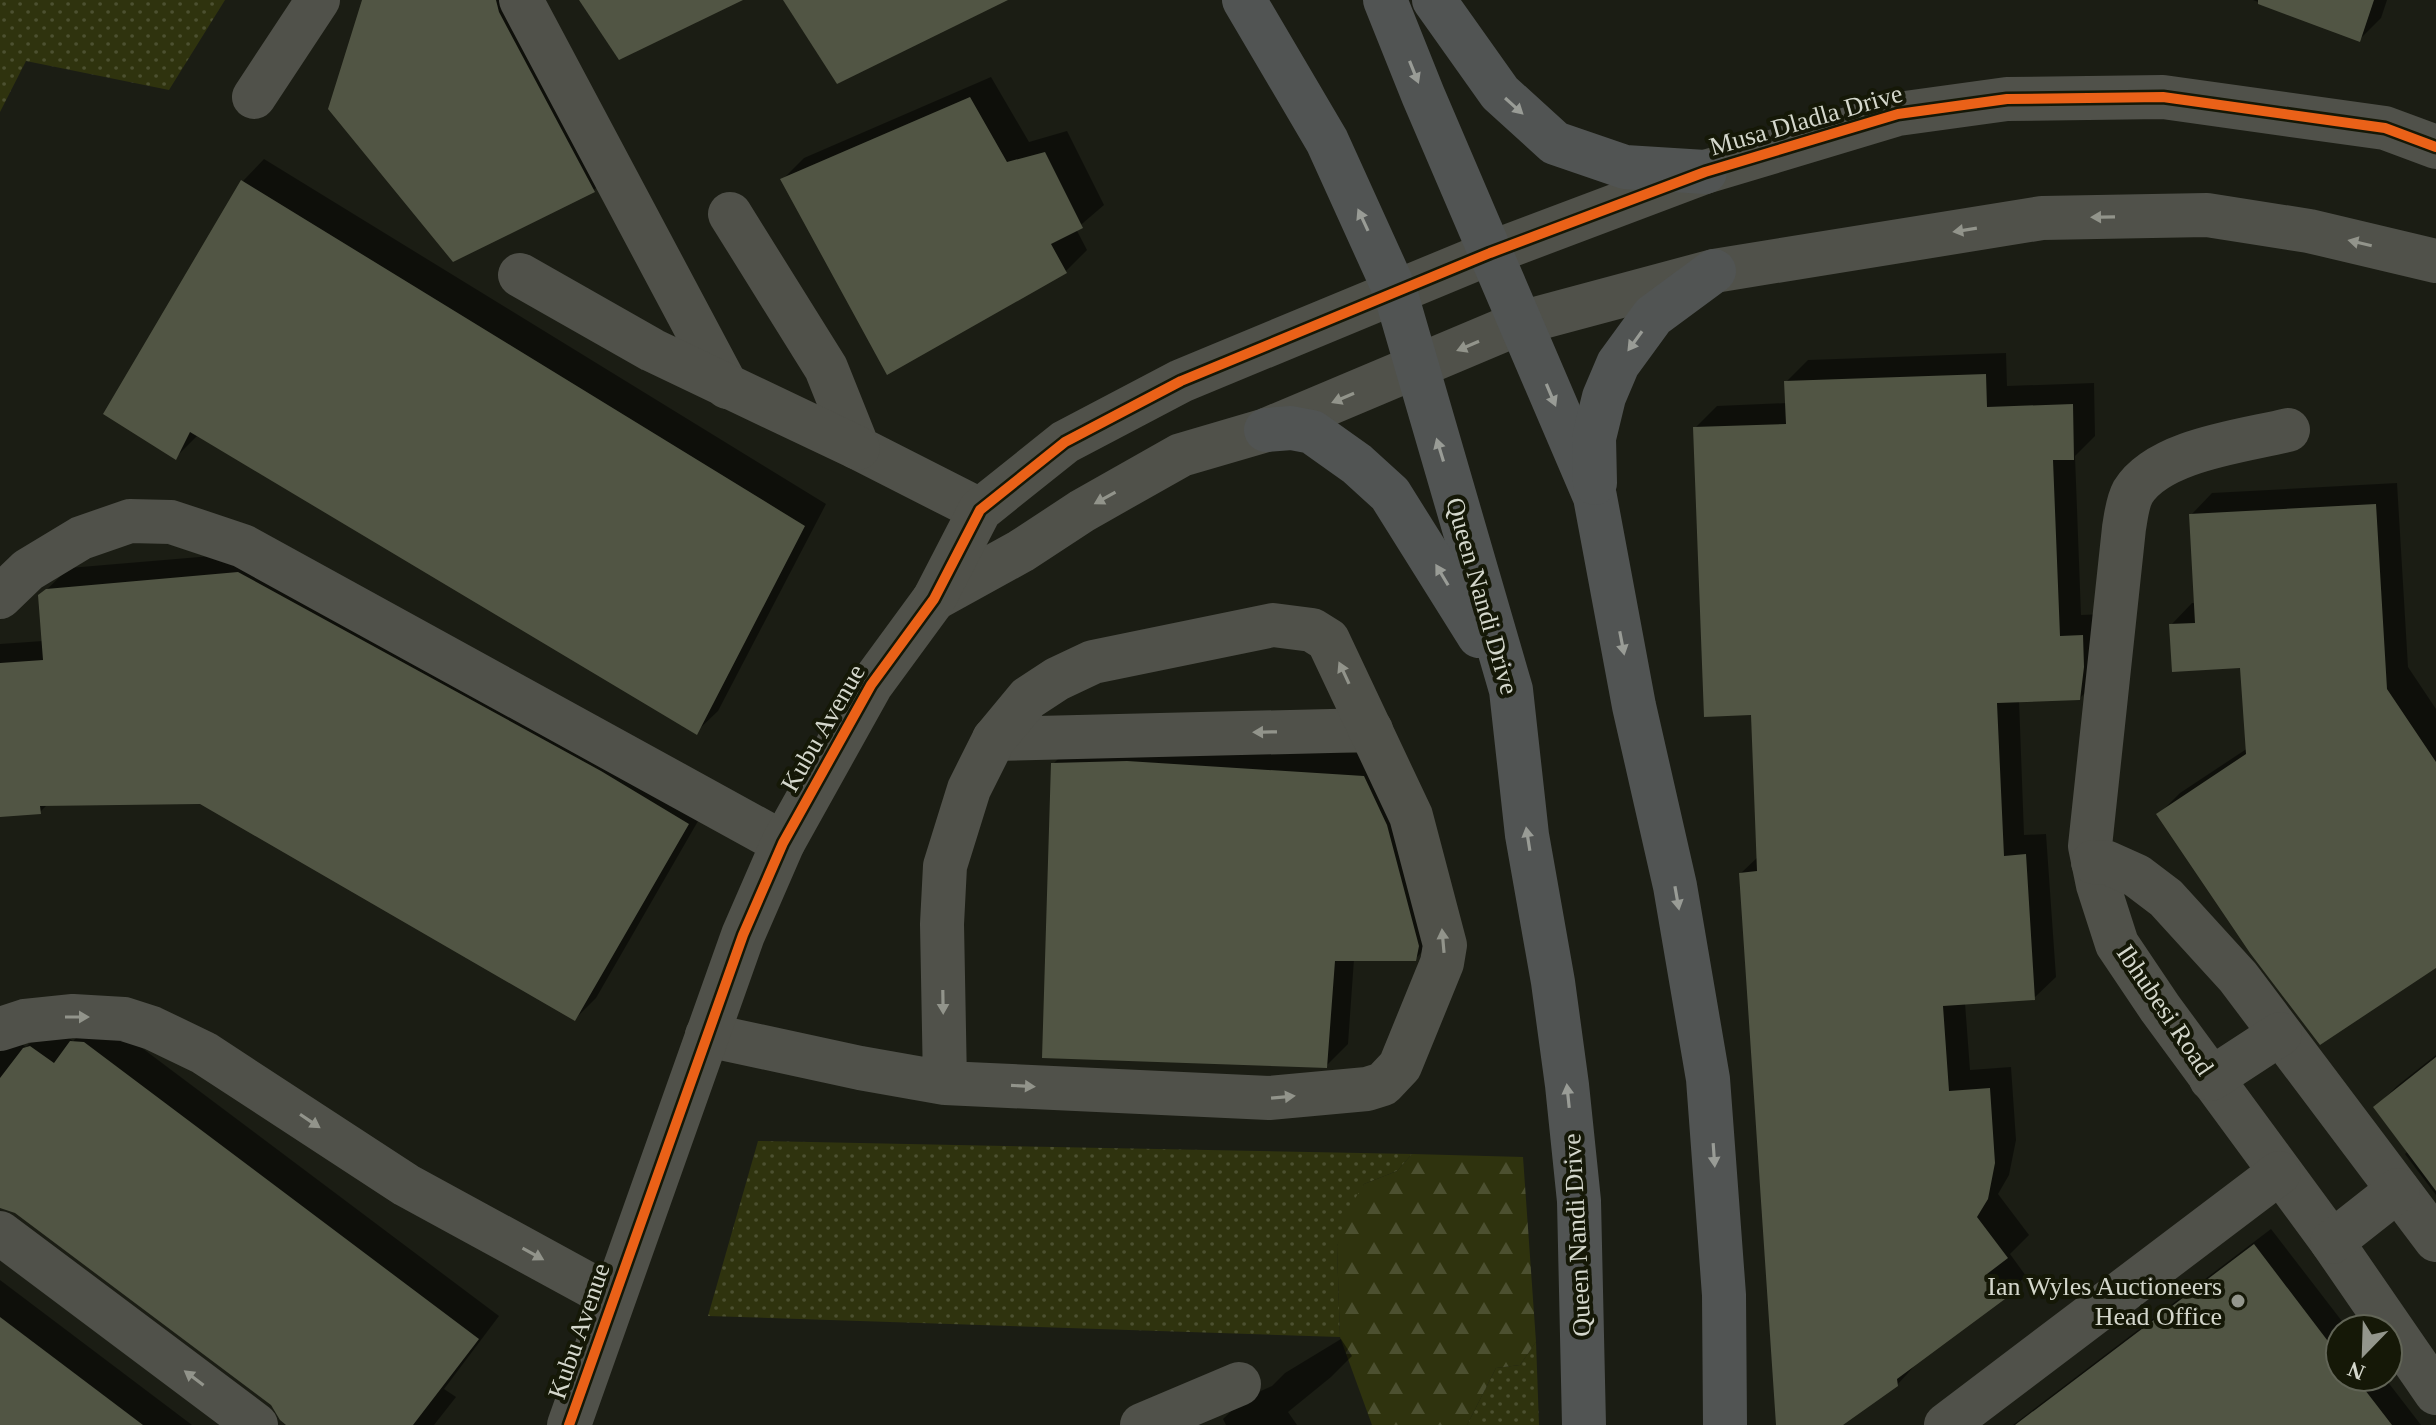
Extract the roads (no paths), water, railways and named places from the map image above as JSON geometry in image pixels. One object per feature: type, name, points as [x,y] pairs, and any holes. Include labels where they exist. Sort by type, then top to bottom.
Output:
[{"type":"main road","name":"Queen Nandi Drive","points":[[1244,0],[1327,141],[1395,291],[1511,690],[1527,835],[1553,982],[1567,1085],[1579,1201],[1584,1425]]},
{"type":"main road","points":[[1385,0],[1595,497]]},
{"type":"main road","points":[[1434,0],[1500,93],[1555,143],[1625,167],[1705,172]]},
{"type":"main road","points":[[1714,271],[1653,316],[1618,364],[1604,397],[1594,438],[1595,497],[1634,706],[1675,886],[1708,1079],[1724,1295],[1725,1425]]},
{"type":"main road","points":[[1266,430],[1291,428],[1312,432],[1357,464],[1390,494],[1511,690]]},
{"type":"street","points":[[254,97],[318,0]]},
{"type":"street","points":[[521,0],[727,387]]},
{"type":"street","name":"Musa Dladla Drive","points":[[1395,291],[1705,172],[1898,114],[2007,99],[2163,97],[2385,128],[2436,147]]},
{"type":"street","points":[[730,214],[826,368],[858,448]]},
{"type":"street","points":[[1415,368],[1520,323],[1714,271],[2042,218],[2207,215],[2309,231],[2436,261]]},
{"type":"street","points":[[520,275],[652,350],[980,510]]},
{"type":"street","name":"Kubu Avenue","points":[[569,1425],[743,935],[783,843],[871,685],[934,599],[980,510],[1078,435],[1181,381],[1395,291]]},
{"type":"street","name":"Kubu Avenue","points":[[934,599],[1181,455],[1266,430],[1415,368]]},
{"type":"street","name":"Ibhubesi Road","points":[[2288,430],[2177,458],[2145,479],[2131,496],[2124,528],[2090,846],[2117,944],[2211,1079],[2332,1242],[2436,1393]]},
{"type":"street","points":[[0,597],[28,570],[81,538],[130,521],[171,522],[243,546],[783,843]]},
{"type":"street","points":[[707,1035],[945,1083],[1269,1098],[1367,1089],[1383,1084],[1393,1076],[1410,1046],[1442,963],[1445,945],[1411,816],[1328,640],[1312,630],[1273,625],[1093,662],[1057,679],[1028,698],[994,739],[969,789],[945,866],[942,924],[945,1083]]},
{"type":"street","points":[[994,739],[1371,730]]},
{"type":"street","points":[[2093,862],[2108,863],[2137,876],[2166,898],[2238,977],[2436,1240]]},
{"type":"street","points":[[0,1029],[25,1021],[73,1016],[124,1019],[152,1028],[204,1053],[406,1185],[613,1298]]},
{"type":"street","points":[[2211,1079],[2280,1034]]},
{"type":"street","points":[[1946,1425],[2279,1173]]},
{"type":"street","points":[[2332,1242],[2398,1190]]},
{"type":"street","points":[[0,1233],[256,1425]]},
{"type":"street","points":[[1142,1425],[1239,1384]]},
{"type":"place","name":"Ian Wyles Auctioneers Head Office","points":[[2238,1301]]}]
